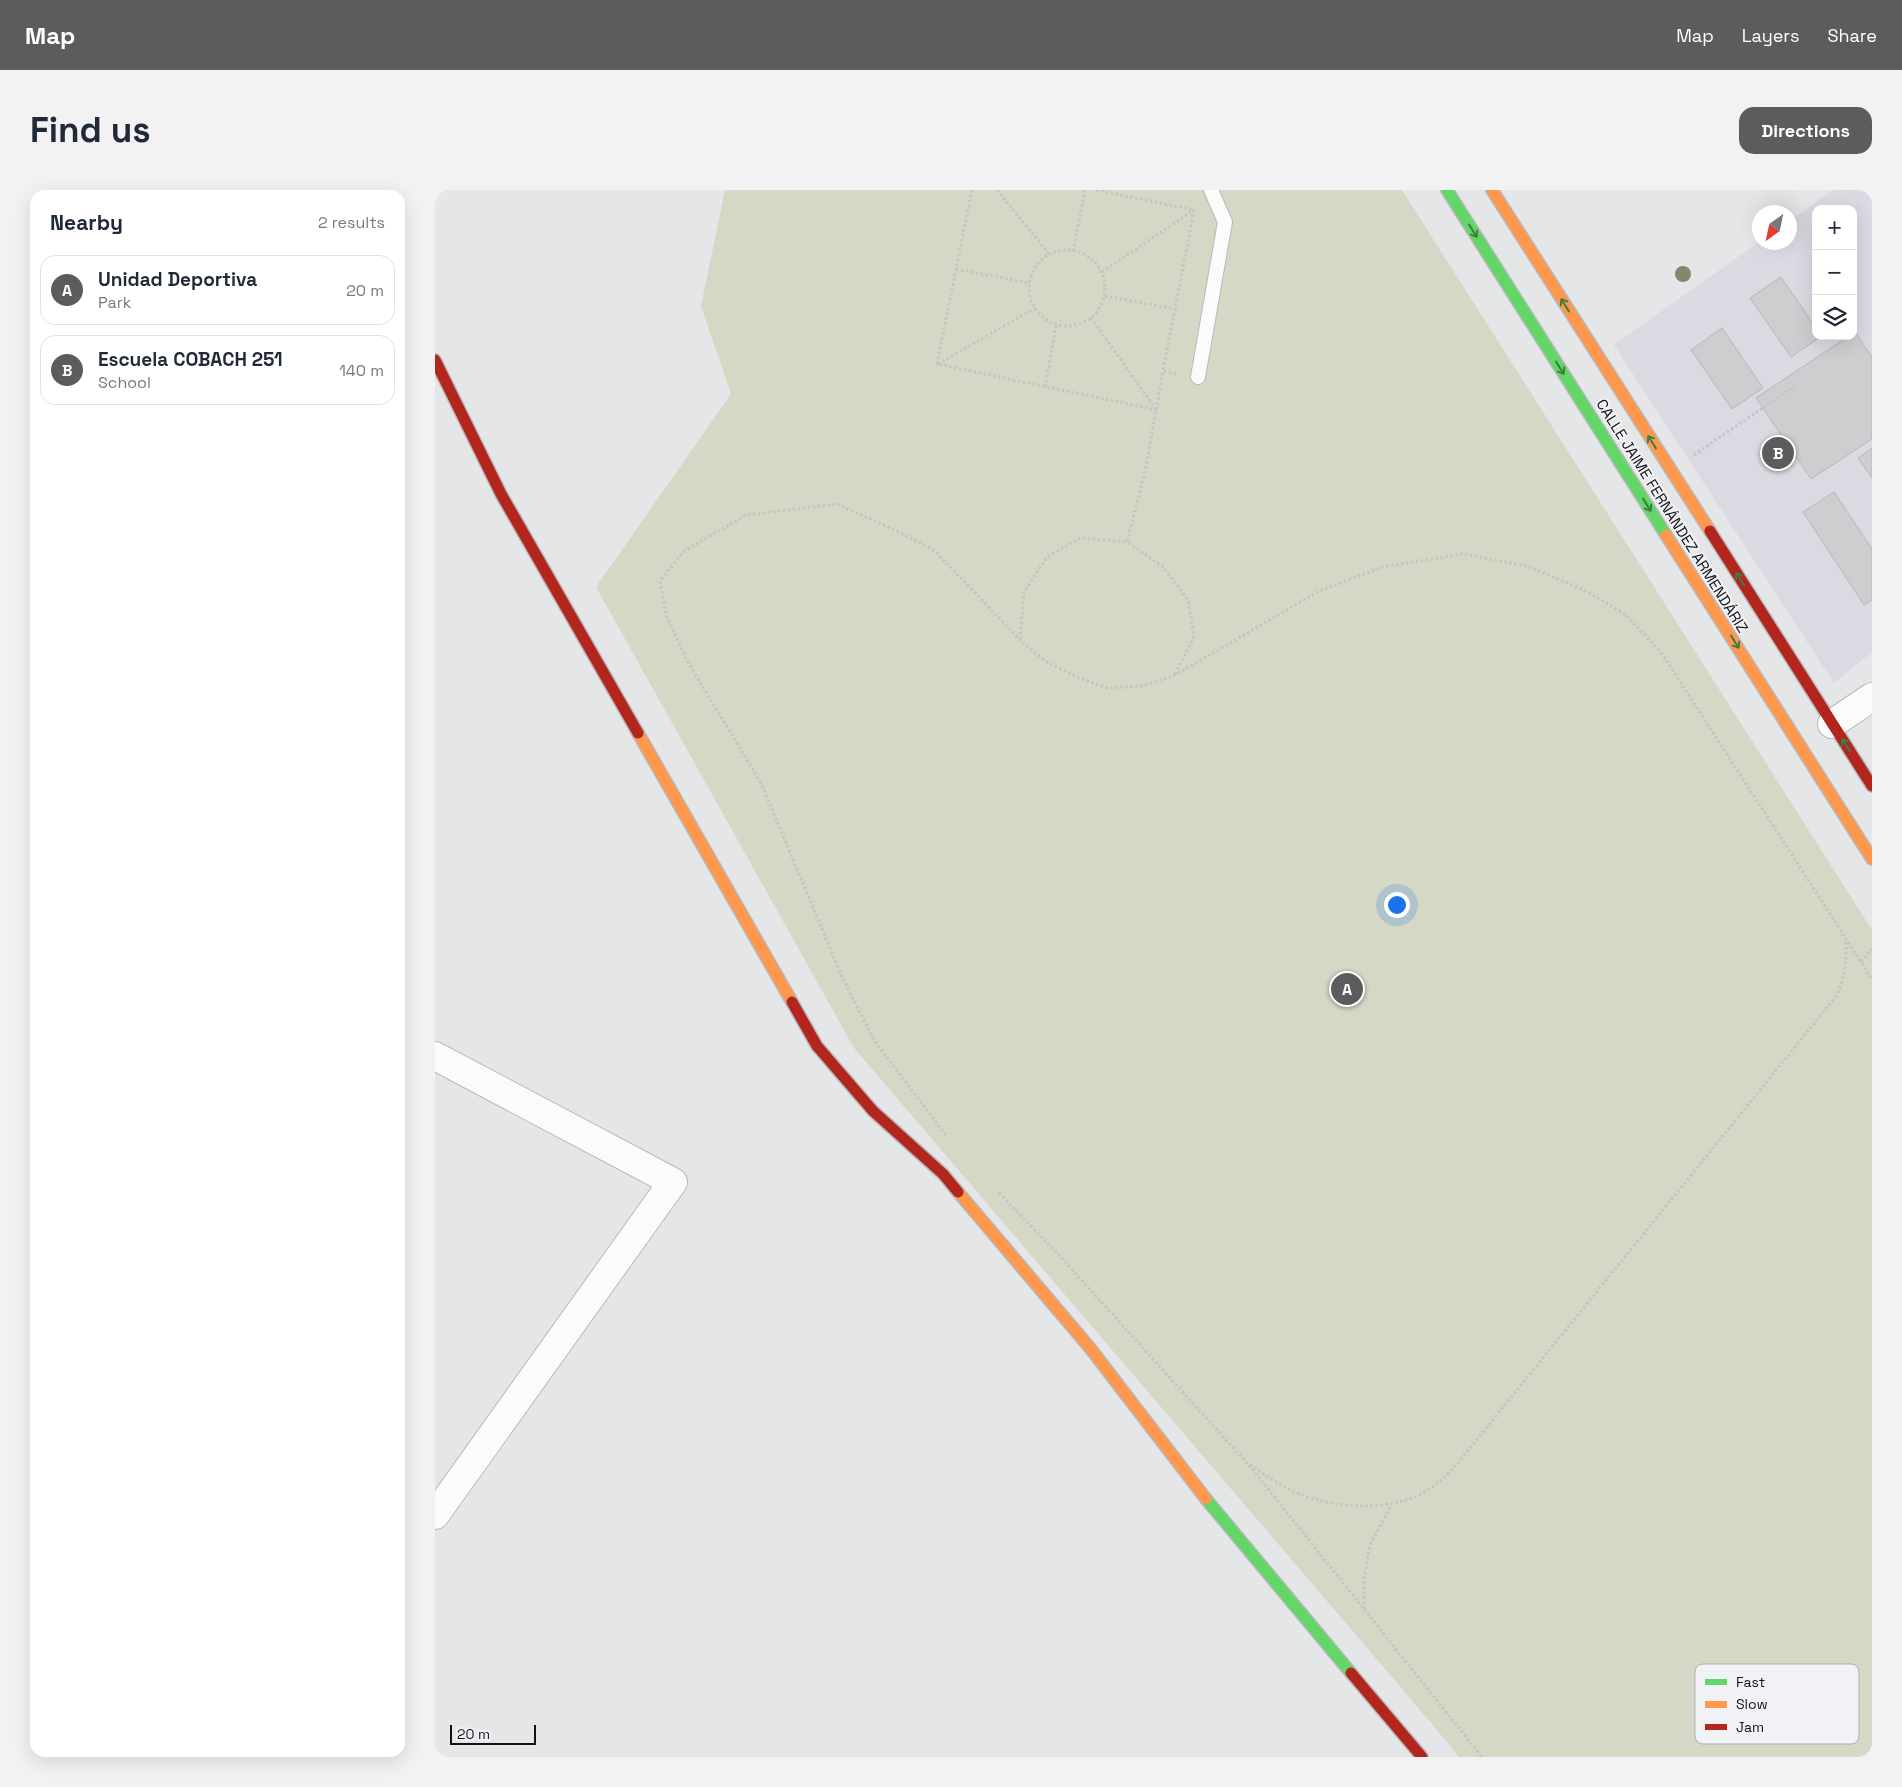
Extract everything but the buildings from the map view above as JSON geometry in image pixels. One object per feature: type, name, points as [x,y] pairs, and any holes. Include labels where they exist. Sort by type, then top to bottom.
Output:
[{"type":"street","name":"CALLE JAIME FERNÁNDEZ ARMENDÁRIZ","points":[[1447,190],[1872,859]]},
{"type":"street","name":"CALLE JAIME FERNÁNDEZ ARMENDÁRIZ","points":[[1492,190],[1872,786]]},
{"type":"street","points":[[435,360],[501,494],[817,1046],[873,1112],[943,1174],[963,1197],[1091,1348],[1225,1525],[1422,1757]]},
{"type":"street","points":[[1832,724],[1872,696]]},
{"type":"street","points":[[435,1056],[673,1182],[435,1516]]},
{"type":"lane","points":[[1199,377],[1225,222],[1211,190]]},
{"type":"path","points":[[937,364],[972,190]]},
{"type":"path","points":[[997,190],[1049,254]]},
{"type":"path","points":[[1073,251],[1085,190]]},
{"type":"path","points":[[1096,190],[1195,210]]},
{"type":"path","points":[[1102,272],[1195,210]]},
{"type":"path","points":[[1127,542],[1146,467],[1195,210]]},
{"type":"path","points":[[1061,250],[1085,255],[1095,262],[1102,272],[1105,296],[1100,308],[1091,318],[1080,324],[1067,327],[1056,326],[1043,318],[1029,296],[1029,284],[1033,272],[1039,262],[1049,254],[1061,250]]},
{"type":"path","points":[[956,269],[1029,284]]},
{"type":"path","points":[[1105,296],[1175,309]]},
{"type":"path","points":[[937,364],[1035,308]]},
{"type":"path","points":[[1091,318],[1157,410]]},
{"type":"path","points":[[1045,387],[1056,326]]},
{"type":"path","points":[[937,364],[1157,410]]},
{"type":"path","points":[[1163,371],[1199,377]]},
{"type":"path","points":[[1671,471],[1796,385]]},
{"type":"path","points":[[949,1140],[875,1042],[847,987],[761,783],[682,650],[666,614],[660,581],[684,551],[746,515],[837,504],[893,529],[935,551],[1020,640],[1045,661],[1077,677],[1106,688],[1143,686],[1175,675],[1321,590],[1383,567],[1462,554],[1527,566],[1584,590],[1625,614],[1661,652],[1872,978]]},
{"type":"path","points":[[1020,640],[1024,592],[1047,557],[1080,538],[1127,542],[1162,566],[1188,600],[1195,636],[1175,675]]},
{"type":"path","points":[[1247,1463],[1283,1487],[1321,1500],[1354,1507],[1392,1504],[1423,1493],[1453,1469],[1837,995],[1844,979],[1847,962],[1846,940]]},
{"type":"path","points":[[1861,962],[1872,950]]},
{"type":"path","points":[[996,1190],[1057,1253],[1247,1463],[1482,1757]]},
{"type":"path","points":[[1364,1610],[1364,1578],[1370,1545],[1392,1504]]},
{"type":"shaded area","points":[[1833,190],[1872,190],[1872,652],[1834,683],[1614,345],[1752,247],[1752,250],[1797,250],[1797,216],[1812,205],[1812,340],[1857,340],[1857,205],[1812,205]]},
{"type":"green space","points":[[725,190],[1402,190],[1872,930],[1872,1757],[1459,1757],[854,1048],[596,587],[731,394],[701,306]]},
{"type":"traffic: fast","points":[[1447,190],[1666,535]]},
{"type":"traffic: fast","points":[[1206,1499],[1351,1673]]},
{"type":"traffic: slow","points":[[1492,190],[1710,531]]},
{"type":"traffic: slow","points":[[1666,535],[1872,859]]},
{"type":"traffic: slow","points":[[638,733],[792,1002]]},
{"type":"traffic: slow","points":[[958,1192],[1090,1348],[1206,1499]]},
{"type":"traffic: jam","points":[[435,360],[501,494],[638,733]]},
{"type":"traffic: jam","points":[[1710,531],[1872,786]]},
{"type":"traffic: jam","points":[[792,1002],[817,1046],[873,1111],[943,1174],[958,1192]]},
{"type":"traffic: jam","points":[[1351,1673],[1422,1757]]},
{"type":"place","name":"Escuela COBACH 251","points":[[1778,453]]},
{"type":"place","name":"Unidad Deportiva","points":[[1347,989]]}]
